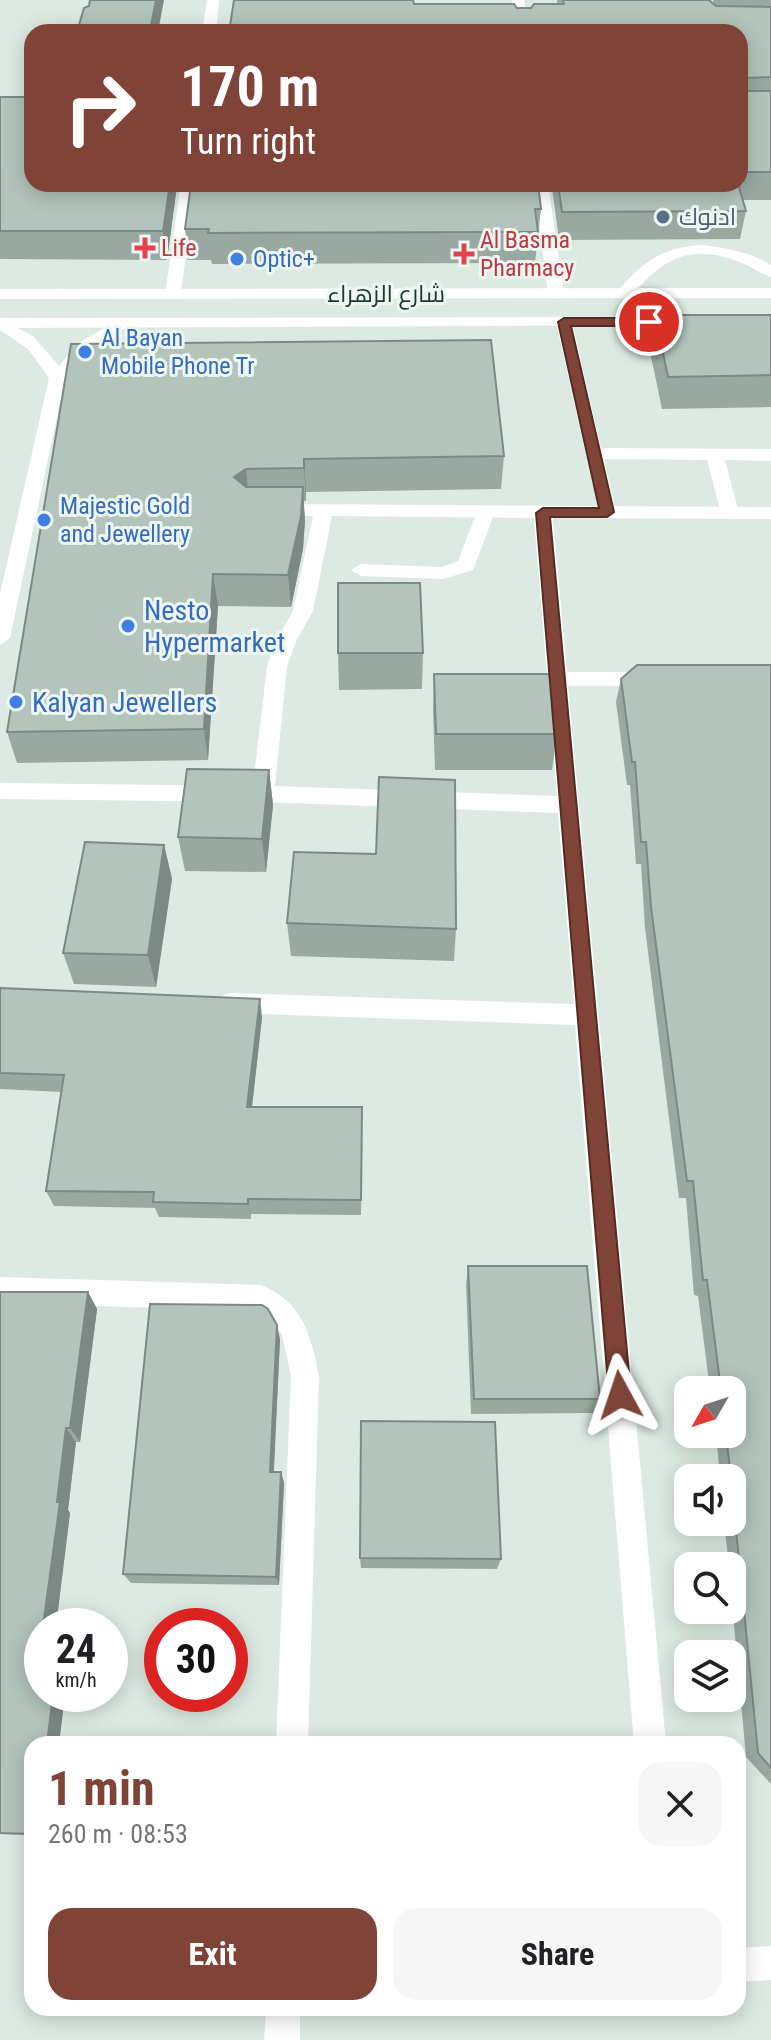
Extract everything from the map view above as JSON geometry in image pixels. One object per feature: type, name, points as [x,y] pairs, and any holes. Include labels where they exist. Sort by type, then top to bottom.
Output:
[{"type":"street","points":[[210,24],[213,0]]},
{"type":"street","points":[[173,294],[192,192]]},
{"type":"street","points":[[538,192],[556,294]]},
{"type":"street","points":[[624,294],[651,264],[674,253],[734,253],[754,260],[771,272]]},
{"type":"street","name":"شارع الزهراء","points":[[0,294],[771,293]]},
{"type":"street","points":[[564,322],[607,512]]},
{"type":"street","name":"شارع الزهراء","points":[[0,323],[703,322]]},
{"type":"street","points":[[0,323],[36,346],[49,361],[57,378]]},
{"type":"street","points":[[0,638],[8,565],[57,378],[83,348],[122,323]]},
{"type":"street","points":[[594,453],[771,455]]},
{"type":"street","points":[[715,455],[730,513]]},
{"type":"street","points":[[263,794],[277,666],[287,639],[303,611],[324,510]]},
{"type":"street","points":[[249,511],[771,513]]},
{"type":"street","points":[[361,570],[443,573],[466,565],[486,512]]},
{"type":"street","points":[[543,513],[649,1736]]},
{"type":"street","points":[[558,679],[680,678]]},
{"type":"street","points":[[0,791],[263,794],[569,805]]},
{"type":"street","points":[[207,1002],[588,1015]]},
{"type":"street","points":[[0,1290],[261,1298],[282,1307],[298,1336],[305,1376],[292,1736]]},
{"type":"street","points":[[746,1965],[771,1963]]},
{"type":"street","points":[[282,2040],[283,2016]]},
{"type":"building","points":[[90,0],[156,0],[151,24],[79,24],[84,8],[89,6]]},
{"type":"building","points":[[234,0],[413,0],[414,4],[514,4],[517,8],[531,8],[534,4],[564,4],[563,0],[709,0],[716,6],[771,7],[771,77],[748,78],[748,24],[230,24]]},
{"type":"building","points":[[748,91],[771,91],[771,172],[748,172]]},
{"type":"building","points":[[0,97],[24,97],[24,192],[169,192],[163,231],[0,231]]},
{"type":"building","points":[[190,192],[539,192],[541,209],[535,209],[538,232],[208,233],[209,229],[185,229]]},
{"type":"building","points":[[559,192],[740,192],[746,211],[562,212]]},
{"type":"building","points":[[655,315],[771,315],[771,375],[668,377]]},
{"type":"building","name":"Nesto Hypermarket","points":[[491,340],[504,456],[304,459],[304,468],[246,469],[234,477],[246,487],[303,487],[301,516],[288,575],[213,574],[204,729],[7,732],[71,344]]},
{"type":"building","points":[[338,583],[420,583],[423,653],[338,653]]},
{"type":"building","points":[[637,665],[771,665],[771,1768],[758,1753],[745,1624],[746,1552],[738,1552],[737,1536],[746,1536],[746,1464],[729,1464],[728,1448],[746,1448],[746,1376],[719,1376],[707,1280],[703,1280],[693,1181],[687,1181],[651,907],[646,842],[641,842],[635,762],[632,762],[621,679]]},
{"type":"building","points":[[434,674],[552,674],[557,734],[436,734]]},
{"type":"building","points":[[187,769],[269,770],[262,839],[178,837]]},
{"type":"building","points":[[379,777],[455,780],[456,929],[287,923],[294,852],[376,854]]},
{"type":"building","points":[[85,842],[164,845],[148,955],[63,953]]},
{"type":"building","points":[[0,988],[260,999],[247,1107],[362,1107],[361,1200],[248,1199],[248,1204],[153,1202],[154,1192],[46,1191],[64,1075],[0,1073]]},
{"type":"building","points":[[468,1266],[587,1266],[600,1399],[474,1399]]},
{"type":"building","points":[[0,1292],[88,1292],[70,1428],[66,1428],[57,1502],[60,1502],[45,1608],[24,1608],[24,1712],[51,1712],[48,1736],[24,1736],[24,1834],[0,1833]]},
{"type":"building","points":[[150,1304],[262,1305],[277,1325],[270,1472],[281,1472],[276,1577],[123,1574]]},
{"type":"building","points":[[361,1421],[495,1422],[501,1559],[360,1558]]},
{"type":"place","name":"ادنوك","points":[[663,217]]},
{"type":"place","name":"Life","points":[[145,248]]},
{"type":"place","name":"Al Basma Pharmacy","points":[[464,254]]},
{"type":"place","name":"Optic+","points":[[237,259]]},
{"type":"place","name":"Al Bayan Mobile Phone Tr","points":[[85,352]]},
{"type":"place","name":"Majestic Gold and Jewellery","points":[[44,520]]},
{"type":"place","name":"Nesto Hypermarket","points":[[128,626]]},
{"type":"place","name":"Kalyan Jewellers","points":[[16,702]]},
{"type":"route","points":[[620,1395],[543,513],[607,512],[564,322],[649,322]]}]
